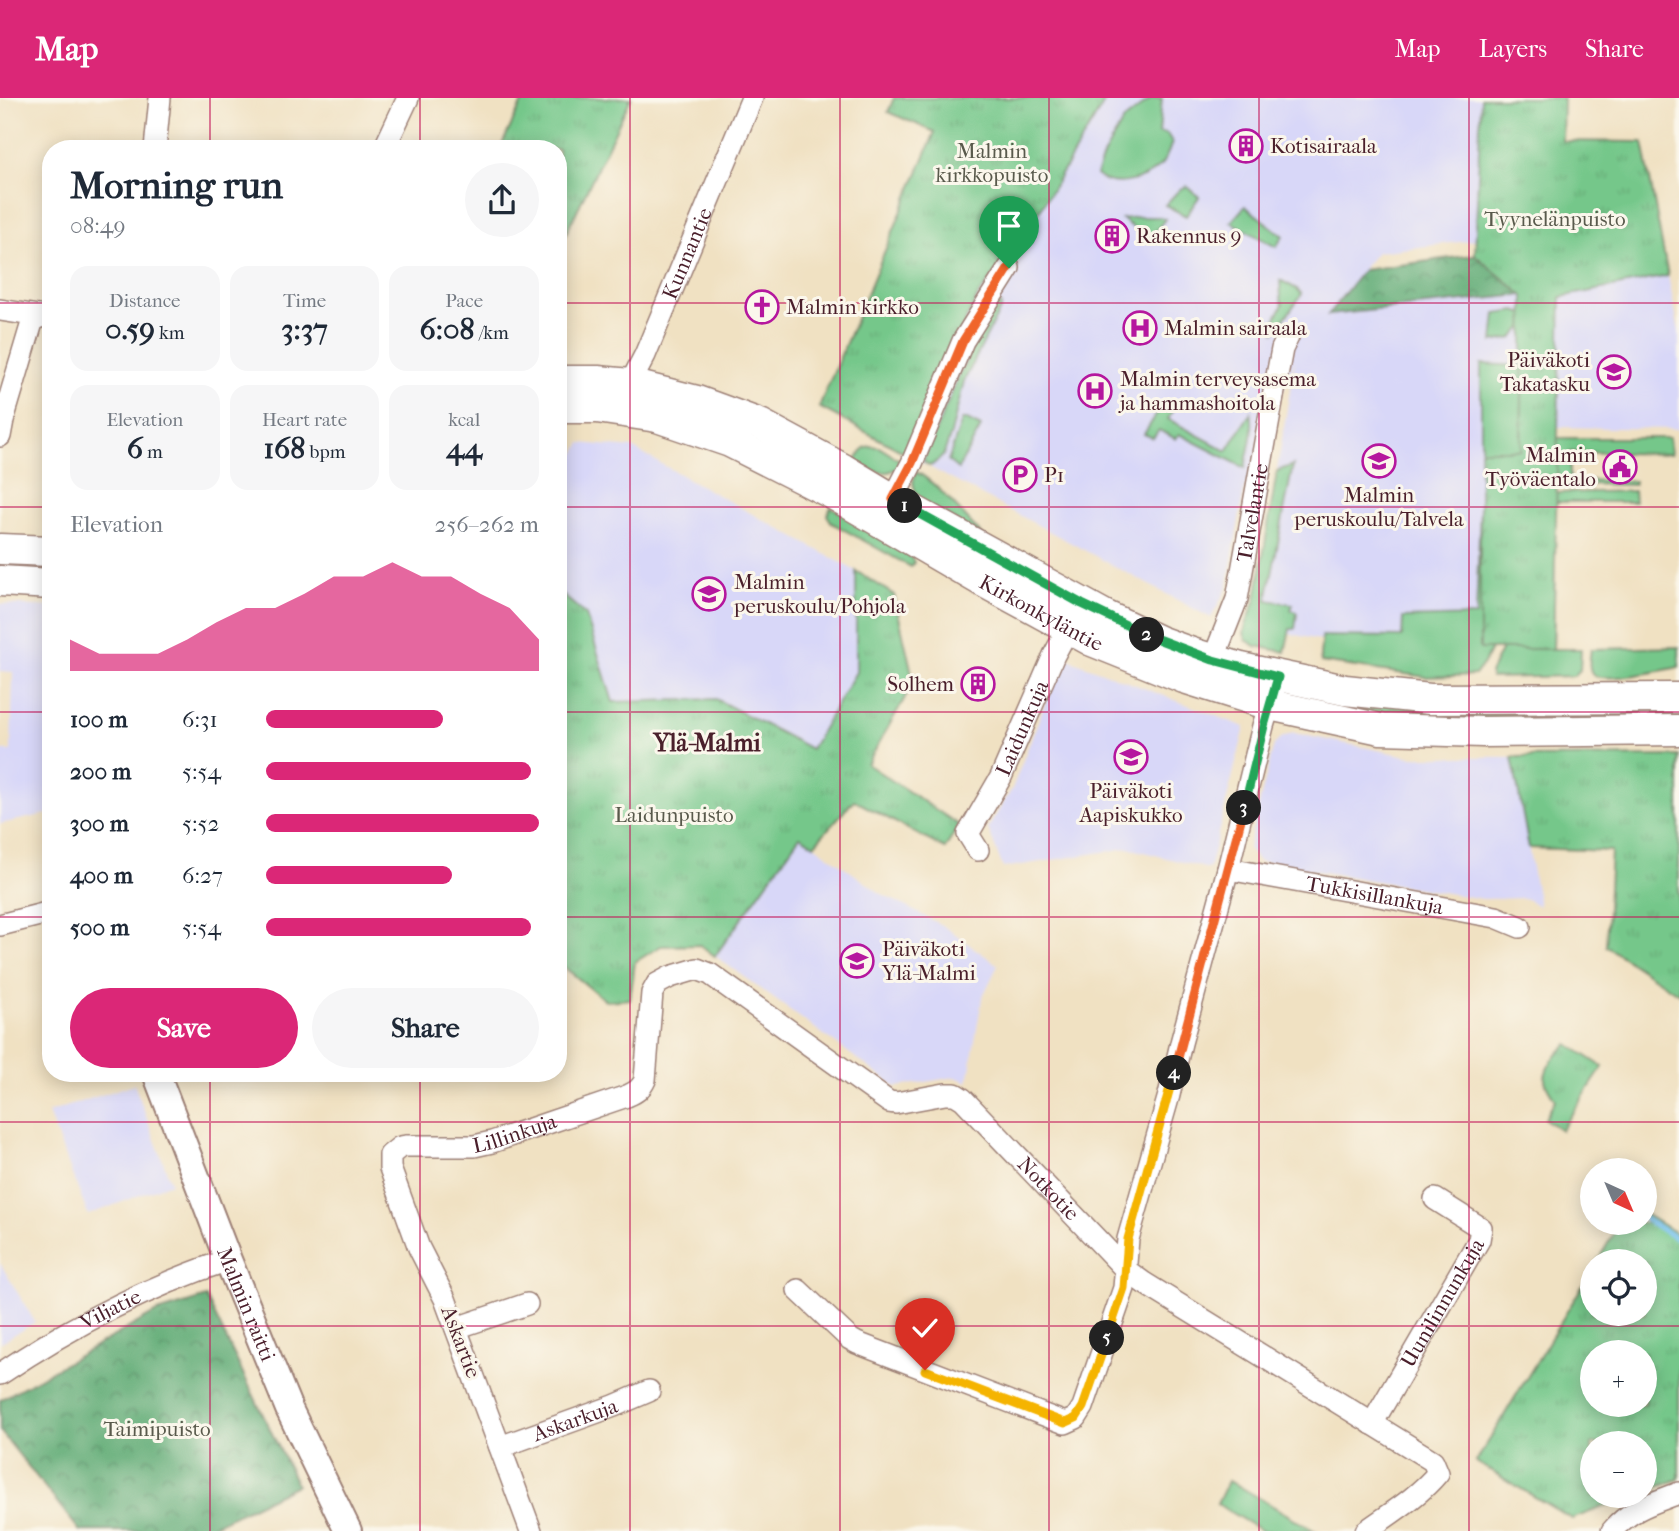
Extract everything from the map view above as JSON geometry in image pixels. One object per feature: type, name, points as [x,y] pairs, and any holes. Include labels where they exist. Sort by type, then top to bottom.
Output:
[{"type":"main road","name":"Kirkonkyläntie","points":[[567,381],[598,381],[627,397]]},
{"type":"main road","name":"Kirkonkyläntie","points":[[567,408],[597,408],[627,397],[696,401],[760,425],[843,469],[887,510],[1075,617],[1159,641],[1208,672],[1274,691],[1381,729],[1483,732],[1679,730]]},
{"type":"main road","points":[[0,549],[42,551]]},
{"type":"main road","points":[[0,581],[42,583]]},
{"type":"main road","name":"Kirkonkyläntie","points":[[1274,691],[1345,690],[1430,699],[1679,698]]},
{"type":"street","points":[[156,140],[160,98]]},
{"type":"street","points":[[388,140],[408,98]]},
{"type":"street","name":"Kunnantie","points":[[627,397],[752,98]]},
{"type":"street","points":[[887,510],[912,463],[963,341],[1009,268]]},
{"type":"street","points":[[0,310],[42,317],[3,420],[0,436]]},
{"type":"street","name":"Talvelantie","points":[[1208,672],[1237,599],[1277,373],[1282,349],[1289,337]]},
{"type":"street","name":"Laidunkuja","points":[[978,850],[968,834],[1001,777],[1054,655],[1075,617]]},
{"type":"street","points":[[798,1290],[857,1343],[1065,1423],[1076,1418],[1083,1407],[1124,1288],[1128,1239],[1169,1095],[1274,691]]},
{"type":"street","name":"Tukkisillankuja","points":[[1228,869],[1496,917],[1520,927]]},
{"type":"street","points":[[0,925],[42,914]]},
{"type":"street","name":"Notkotie","points":[[637,1091],[645,1080],[652,993],[657,984],[670,976],[697,969],[710,974],[889,1102],[955,1094],[963,1098],[1126,1270],[1433,1461],[1438,1473],[1413,1497],[1366,1531]]},
{"type":"street","name":"Malmin raitti","points":[[159,1082],[289,1409],[348,1531]]},
{"type":"street","name":"Lillinkuja","points":[[390,1155],[406,1146],[474,1146],[492,1142],[637,1091]]},
{"type":"street","name":"Askartie","points":[[390,1155],[390,1168],[419,1248],[445,1299],[531,1531]]},
{"type":"street","name":"Uunilinnunkuja","points":[[1372,1424],[1479,1240],[1481,1228],[1435,1199]]},
{"type":"street","name":"Viljatie","points":[[0,1374],[70,1329],[132,1298],[228,1260]]},
{"type":"street","points":[[456,1328],[527,1304]]},
{"type":"street","name":"Askarkuja","points":[[500,1447],[649,1391]]},
{"type":"street","points":[[1612,1531],[1628,1515],[1679,1493]]},
{"type":"shaded area","name":"Malmin sairaala","points":[[1107,98],[1481,98],[1475,240],[1377,252],[1363,269],[1385,267],[1524,295],[1521,450],[1480,451],[1480,649],[1365,650],[1255,626],[1256,599],[1295,360],[1244,490],[1227,588],[1211,618],[920,462],[955,341],[978,296],[1028,230]]},
{"type":"shaded area","name":"Päiväkoti Takatasku","points":[[1668,276],[1679,332],[1679,429],[1558,427],[1551,421],[1554,299]]},
{"type":"shaded area","name":"Malmin peruskoulu/Pohjola","points":[[581,443],[632,448],[856,571],[856,672],[812,749],[716,699],[613,702],[586,615],[567,599],[567,468]]},
{"type":"shaded area","points":[[0,604],[42,606],[42,815],[0,824],[0,751],[11,751],[13,672],[0,671]]},
{"type":"shaded area","name":"Päiväkoti Aapiskukko","points":[[1063,657],[1245,727],[1209,869],[1128,848],[1003,868],[988,828],[1012,789]]},
{"type":"shaded area","points":[[1293,733],[1412,757],[1512,757],[1539,906],[1524,898],[1483,899],[1258,861],[1248,848],[1274,745],[1281,738]]},
{"type":"shaded area","name":"Päiväkoti Ylä-Malmi","points":[[800,835],[880,893],[943,926],[998,965],[982,998],[968,1082],[955,1077],[896,1087],[715,956]]},
{"type":"shaded area","points":[[134,1084],[171,1183],[88,1215],[48,1113]]},
{"type":"shaded area","points":[[0,1263],[35,1322],[0,1343]]},
{"type":"green space","points":[[524,98],[631,98],[567,231],[567,140],[504,140]]},
{"type":"green space","name":"Malmin kirkkopuisto","points":[[894,98],[1107,98],[1028,230],[978,296],[955,341],[907,454],[819,407],[935,132],[888,112]]},
{"type":"green space","points":[[1152,98],[1162,98],[1159,133],[1167,134],[1172,142],[1164,162],[1137,180],[1119,183],[1103,180],[1096,175],[1104,154],[1123,121]]},
{"type":"green space","name":"Tyynelänpuisto","points":[[1481,98],[1563,98],[1562,141],[1643,142],[1668,276],[1561,297],[1553,649],[1480,649],[1480,450],[1521,450],[1524,296],[1475,255]]},
{"type":"green space","points":[[1187,186],[1199,197],[1186,216],[1165,205],[1180,189]]},
{"type":"green space","points":[[1245,206],[1283,236],[1276,247],[1231,222]]},
{"type":"green space","points":[[1122,219],[1165,219],[1149,240]]},
{"type":"green space","points":[[1509,250],[1524,295],[1328,315],[1363,270]]},
{"type":"green space","points":[[1280,280],[1302,294],[1275,332],[1272,326],[1283,304]]},
{"type":"green space","points":[[997,302],[1001,308],[964,381],[943,456],[929,466],[923,461],[966,360]]},
{"type":"green space","points":[[1516,311],[1532,317],[1513,338],[1493,342],[1496,314]]},
{"type":"green space","points":[[1481,364],[1523,366],[1519,593],[1484,663],[1475,675],[1426,677],[1321,662],[1322,636],[1402,637],[1403,618],[1476,616],[1481,481]]},
{"type":"green space","points":[[1166,404],[1171,405],[1173,410],[1168,419],[1227,451],[1251,412],[1252,433],[1245,468],[1179,434],[1176,439],[1159,430],[1153,438],[1144,434]]},
{"type":"green space","points":[[962,420],[981,427],[958,469],[948,461]]},
{"type":"green space","points":[[1547,438],[1669,438],[1671,454],[1570,452],[1570,480],[1634,481],[1634,485],[1569,484],[1565,477],[1546,477]]},
{"type":"green space","points":[[879,447],[903,464],[897,469],[885,472],[853,464],[864,448]]},
{"type":"green space","points":[[1293,465],[1267,600],[1293,604],[1291,610],[1297,612],[1295,629],[1290,629],[1285,652],[1256,646],[1246,640],[1244,633],[1256,599],[1277,471]]},
{"type":"green space","points":[[916,472],[942,492],[985,538],[919,500],[913,482]]},
{"type":"green space","points":[[1634,491],[1635,502],[1557,502],[1552,497],[1553,493]]},
{"type":"green space","points":[[831,507],[904,548],[914,562],[911,567],[832,523],[827,515]]},
{"type":"green space","points":[[1555,550],[1553,649],[1581,649],[1580,670],[1574,676],[1491,678],[1490,673],[1530,591]]},
{"type":"green space","name":"Laidunpuisto","points":[[856,571],[894,595],[914,682],[867,764],[959,825],[945,849],[854,800],[814,845],[800,836],[715,956],[700,945],[661,946],[635,962],[630,999],[606,1001],[567,969],[567,599],[586,615],[613,702],[716,699],[811,749],[856,672]]},
{"type":"green space","points":[[1679,647],[1679,667],[1610,678],[1594,675],[1590,670],[1591,649]]},
{"type":"green space","points":[[1334,698],[1679,708],[1679,721],[1436,722],[1331,708]]},
{"type":"green space","points":[[1679,756],[1679,994],[1606,946],[1611,851],[1529,848],[1512,757]]},
{"type":"green space","points":[[1568,1044],[1603,1067],[1561,1130],[1545,1119],[1555,1100],[1545,1079],[1550,1064]]},
{"type":"green space","points":[[1657,1221],[1679,1235],[1679,1479],[1657,1487],[1657,1431],[1580,1431],[1580,1508],[1601,1508],[1572,1519],[1476,1462],[1580,1290],[1580,1326],[1657,1326],[1657,1249],[1605,1249],[1612,1236],[1657,1236]]},
{"type":"green space","name":"Taimipuisto","points":[[206,1297],[297,1485],[202,1531],[80,1531],[0,1431],[0,1400],[155,1313]]},
{"type":"green space","points":[[1228,1481],[1315,1531],[1262,1531],[1217,1504]]},
{"type":"waterway","points":[[1657,1226],[1679,1240]]},
{"type":"place","name":"Kotisairaala","points":[[1246,146]]},
{"type":"place","name":"Rakennus 9","points":[[1112,236]]},
{"type":"place","name":"Malmin kirkko","points":[[762,307]]},
{"type":"place","name":"Malmin sairaala","points":[[1140,328]]},
{"type":"place","name":"Päiväkoti Takatasku","points":[[1614,372]]},
{"type":"place","name":"Malmin terveysasema ja hammashoitola","points":[[1095,391]]},
{"type":"place","name":"Malmin peruskoulu/Talvela","points":[[1379,461]]},
{"type":"place","name":"Malmin Työväentalo","points":[[1620,467]]},
{"type":"place","name":"P1","points":[[1020,475]]},
{"type":"place","name":"Malmin peruskoulu/Pohjola","points":[[709,594]]},
{"type":"place","name":"Solhem","points":[[978,684]]},
{"type":"place","name":"Päiväkoti Aapiskukko","points":[[1131,757]]},
{"type":"place","name":"Päiväkoti Ylä-Malmi","points":[[857,961]]},
{"type":"district","name":"Ylä-Malmi","points":[[707,743]]},
{"type":"route","points":[[925,1370],[1065,1423],[1076,1418],[1083,1407],[1124,1288],[1128,1239],[1169,1095],[1278,677],[1192,653],[1130,628],[893,499],[912,463],[963,341],[1009,268]]}]
